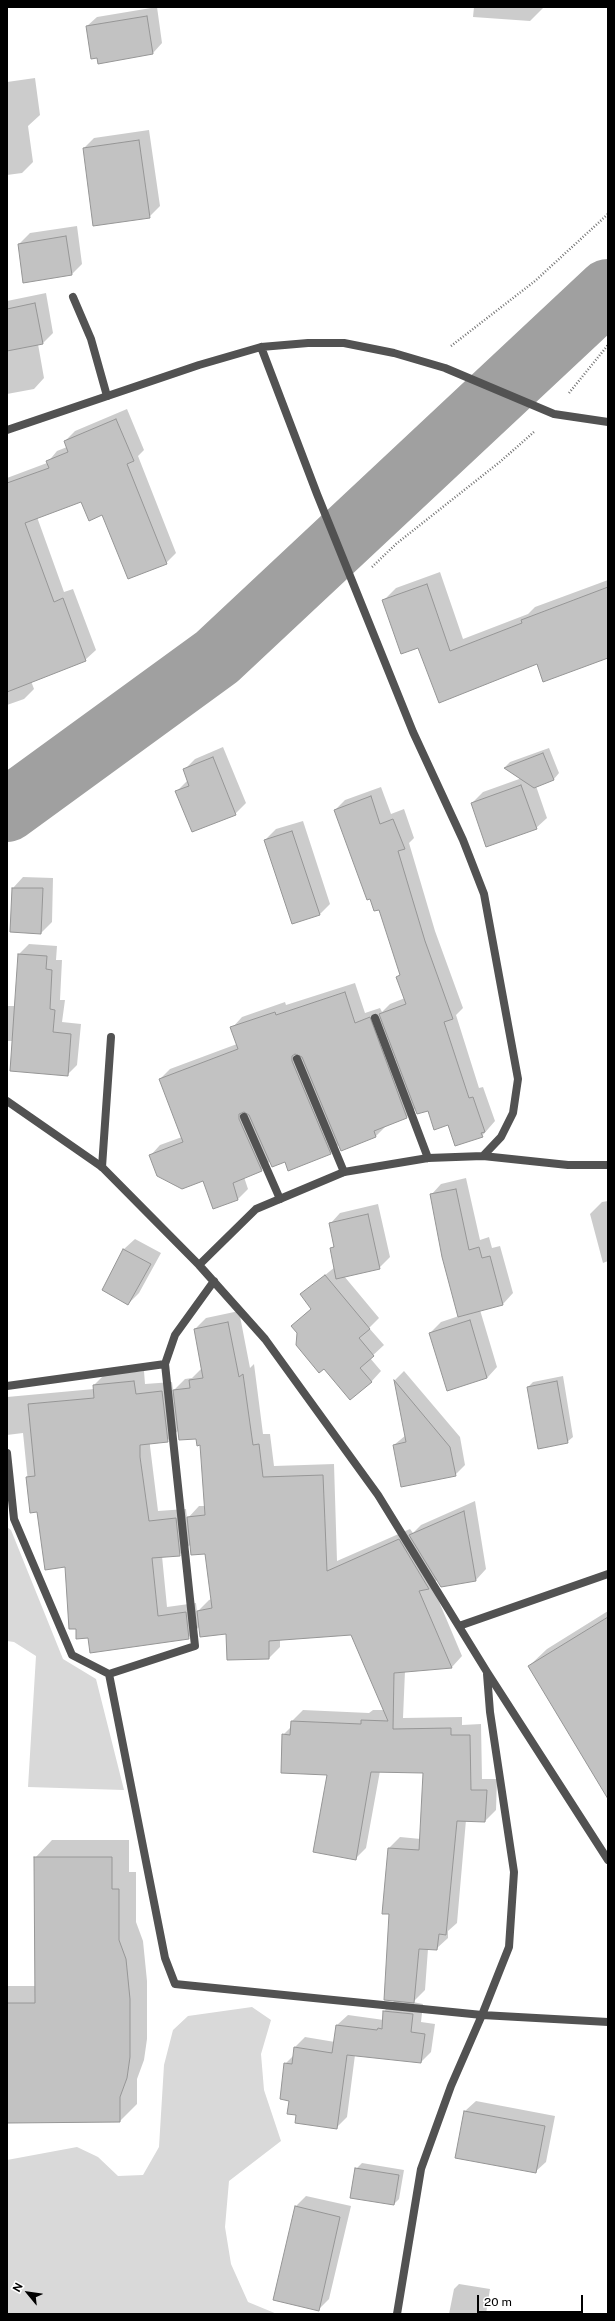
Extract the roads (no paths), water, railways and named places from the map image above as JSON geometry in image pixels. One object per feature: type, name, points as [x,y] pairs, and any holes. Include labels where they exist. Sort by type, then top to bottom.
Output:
[{"type":"street","points":[[73,297],[91,340],[107,396]]},
{"type":"street","points":[[7,430],[107,396],[261,347],[308,343],[344,343],[394,353],[445,368],[554,414],[608,422]]},
{"type":"street","points":[[261,347],[317,494],[413,732],[463,840],[484,894],[518,1079],[513,1112],[501,1137],[483,1156]]},
{"type":"street","points":[[375,1018],[428,1158]]},
{"type":"street","points":[[102,1168],[111,1037]]},
{"type":"street","points":[[297,1059],[344,1172]]},
{"type":"street","points":[[7,1101],[102,1168],[199,1265],[265,1339],[378,1495],[487,1672],[608,1860]]},
{"type":"street","points":[[244,1117],[280,1200]]},
{"type":"street","points":[[199,1265],[256,1209],[344,1172],[428,1158],[483,1156],[568,1165],[608,1165]]},
{"type":"street","points":[[7,1454],[10,1519],[72,1655],[109,1674],[194,1646],[165,1364],[175,1335],[214,1281]]},
{"type":"street","points":[[7,1386],[165,1364]]},
{"type":"street","points":[[459,1626],[608,1574]]},
{"type":"street","points":[[397,2314],[421,2169],[451,2086],[482,2015],[509,1947],[514,1872],[490,1712],[487,1672]]},
{"type":"street","points":[[109,1674],[165,1958],[175,1984],[482,2015],[608,2022]]},
{"type":"waterway","points":[[7,810],[217,657],[608,291]]}]
